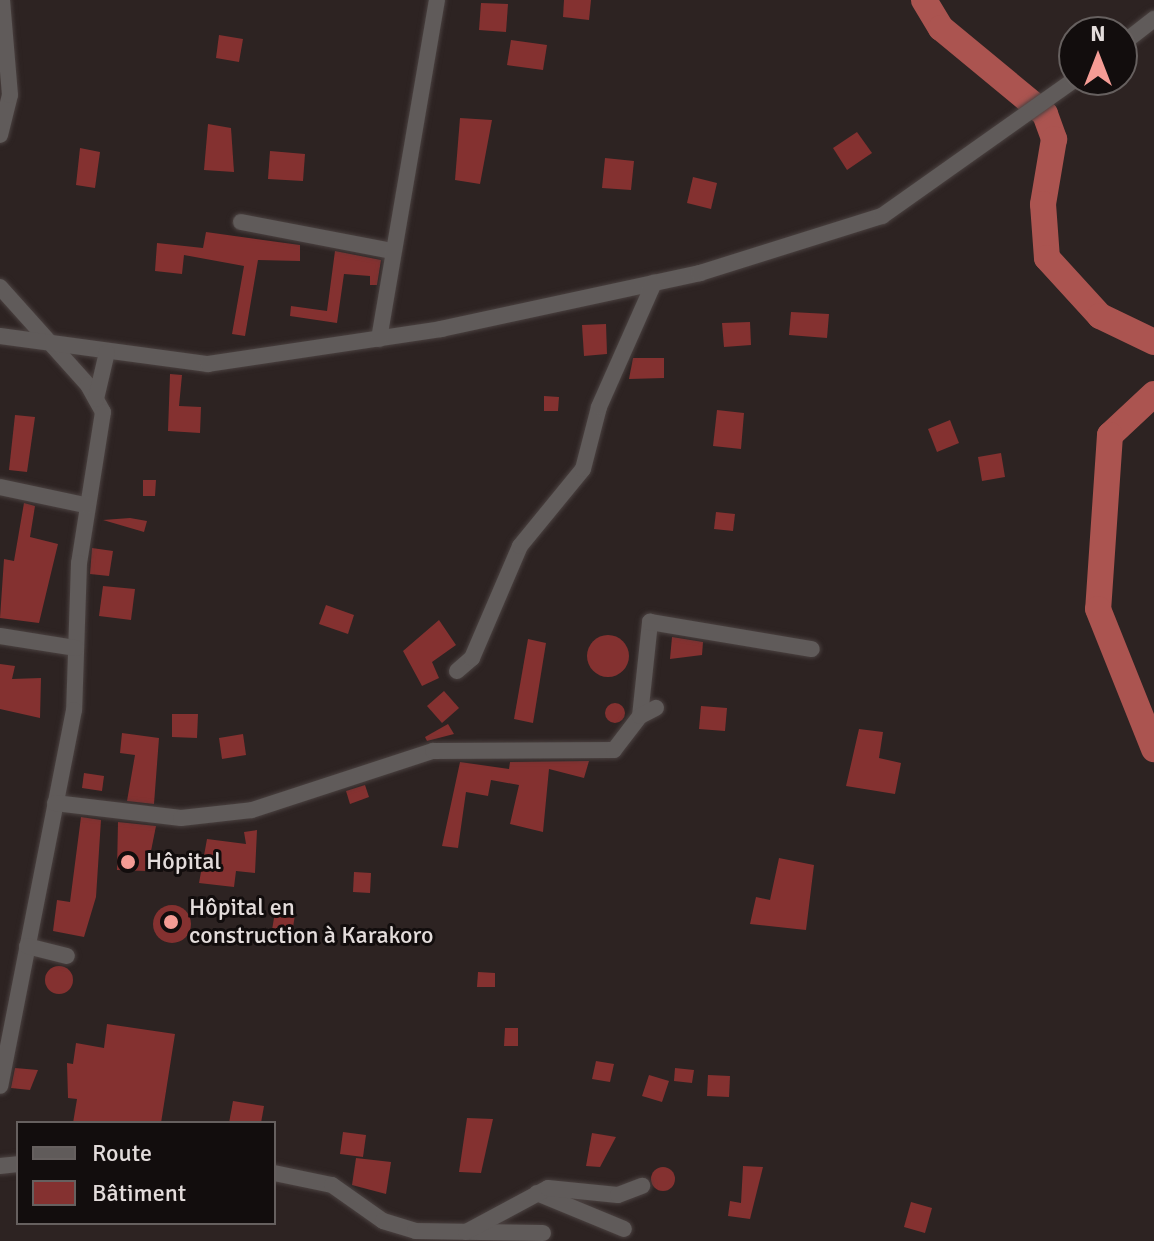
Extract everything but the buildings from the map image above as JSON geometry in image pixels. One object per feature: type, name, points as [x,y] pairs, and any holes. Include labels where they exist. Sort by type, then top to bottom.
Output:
[{"type":"street","points":[[0,135],[10,95],[2,0]]},
{"type":"street","points":[[379,339],[391,251],[437,0]]},
{"type":"street","points":[[1138,32],[1154,19]]},
{"type":"street","points":[[0,336],[208,364],[379,339],[654,283],[814,243],[882,216],[1058,91]]},
{"type":"street","points":[[241,222],[391,251]]},
{"type":"street","points":[[457,671],[472,658],[520,546],[583,469],[599,407],[654,283]]},
{"type":"street","points":[[0,287],[43,342],[96,399],[103,412],[101,456],[85,505],[74,710],[27,946],[2,1041],[0,1086]]},
{"type":"street","points":[[96,399],[107,352]]},
{"type":"street","points":[[0,487],[85,505]]},
{"type":"street","points":[[640,716],[650,622],[812,649]]},
{"type":"street","points":[[0,636],[76,648]]},
{"type":"street","points":[[55,803],[181,818],[252,810],[433,751],[614,750],[640,716],[656,708]]},
{"type":"street","points":[[27,946],[67,956]]},
{"type":"street","points":[[276,1173],[332,1185],[383,1221],[415,1231],[543,1233]]},
{"type":"street","points":[[466,1232],[537,1193],[587,1187],[618,1195],[642,1186]]},
{"type":"street","points":[[537,1193],[624,1229]]},
{"type":"waterway","points":[[924,0],[941,28],[1045,114],[1054,139],[1043,204],[1047,258],[1100,316],[1154,342]]},
{"type":"waterway","points":[[1154,394],[1110,435],[1098,609],[1154,749]]},
{"type":"place","name":"Hôpital","points":[[128,862]]},
{"type":"place","name":"Hôpital en construction à Karakoro","points":[[171,922]]}]
